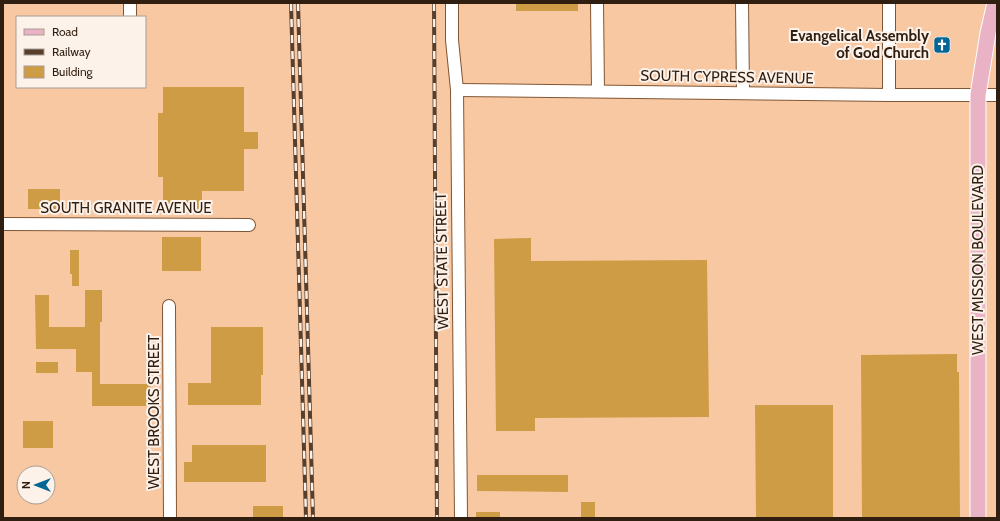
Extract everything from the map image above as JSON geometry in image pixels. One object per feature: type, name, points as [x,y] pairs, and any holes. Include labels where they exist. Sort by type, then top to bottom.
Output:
[{"type":"main road","name":"WEST MISSION BOULEVARD","points":[[978,518],[978,95],[994,3]]},
{"type":"street","points":[[130,3],[130,16]]},
{"type":"street","name":"WEST STATE STREET","points":[[452,3],[452,40],[457,90],[461,518]]},
{"type":"street","points":[[596,3],[598,91]]},
{"type":"street","points":[[742,3],[743,93]]},
{"type":"street","points":[[889,3],[890,95]]},
{"type":"street","name":"SOUTH CYPRESS AVENUE","points":[[457,90],[997,95]]},
{"type":"street","name":"SOUTH GRANITE AVENUE","points":[[3,224],[249,225]]},
{"type":"street","name":"WEST BROOKS STREET","points":[[169,306],[170,518]]},
{"type":"building","points":[[516,3],[578,3],[578,11],[516,11]]},
{"type":"building","points":[[163,87],[244,87],[244,132],[258,132],[258,149],[244,149],[244,191],[202,191],[202,209],[163,209],[163,177],[158,177],[158,113],[163,113]]},
{"type":"building","points":[[28,189],[60,189],[60,209],[28,209]]},
{"type":"building","points":[[162,237],[201,237],[201,271],[162,271]]},
{"type":"building","points":[[531,238],[531,261],[707,260],[709,417],[535,418],[535,431],[496,431],[494,239]]},
{"type":"building","points":[[70,250],[79,250],[79,286],[72,286],[72,274],[70,274]]},
{"type":"building","points":[[85,290],[102,290],[102,322],[100,322],[100,384],[151,384],[151,406],[92,406],[92,372],[76,372],[76,349],[36,349],[35,295],[49,295],[49,327],[85,327]]},
{"type":"building","points":[[211,327],[263,327],[263,375],[261,375],[261,405],[188,405],[188,383],[211,383]]},
{"type":"building","points":[[957,354],[957,372],[959,372],[960,518],[862,518],[861,355]]},
{"type":"building","points":[[36,362],[58,362],[58,373],[36,373]]},
{"type":"building","points":[[755,405],[833,405],[833,518],[756,518]]},
{"type":"building","points":[[23,421],[53,421],[53,448],[23,448]]},
{"type":"building","points":[[192,445],[266,445],[266,482],[184,482],[184,462],[192,462]]},
{"type":"building","points":[[477,475],[568,475],[568,492],[477,491]]},
{"type":"building","points":[[581,502],[595,502],[595,518],[581,518]]},
{"type":"building","points":[[253,506],[283,506],[283,518],[253,518]]},
{"type":"building","points":[[476,512],[500,512],[500,518],[476,518]]},
{"type":"railway","points":[[291,3],[306,518]]},
{"type":"railway","points":[[298,3],[313,518]]},
{"type":"railway","points":[[434,3],[437,518]]},
{"type":"place","name":"Evangelical Assembly of God Church","points":[[942,45]]}]
